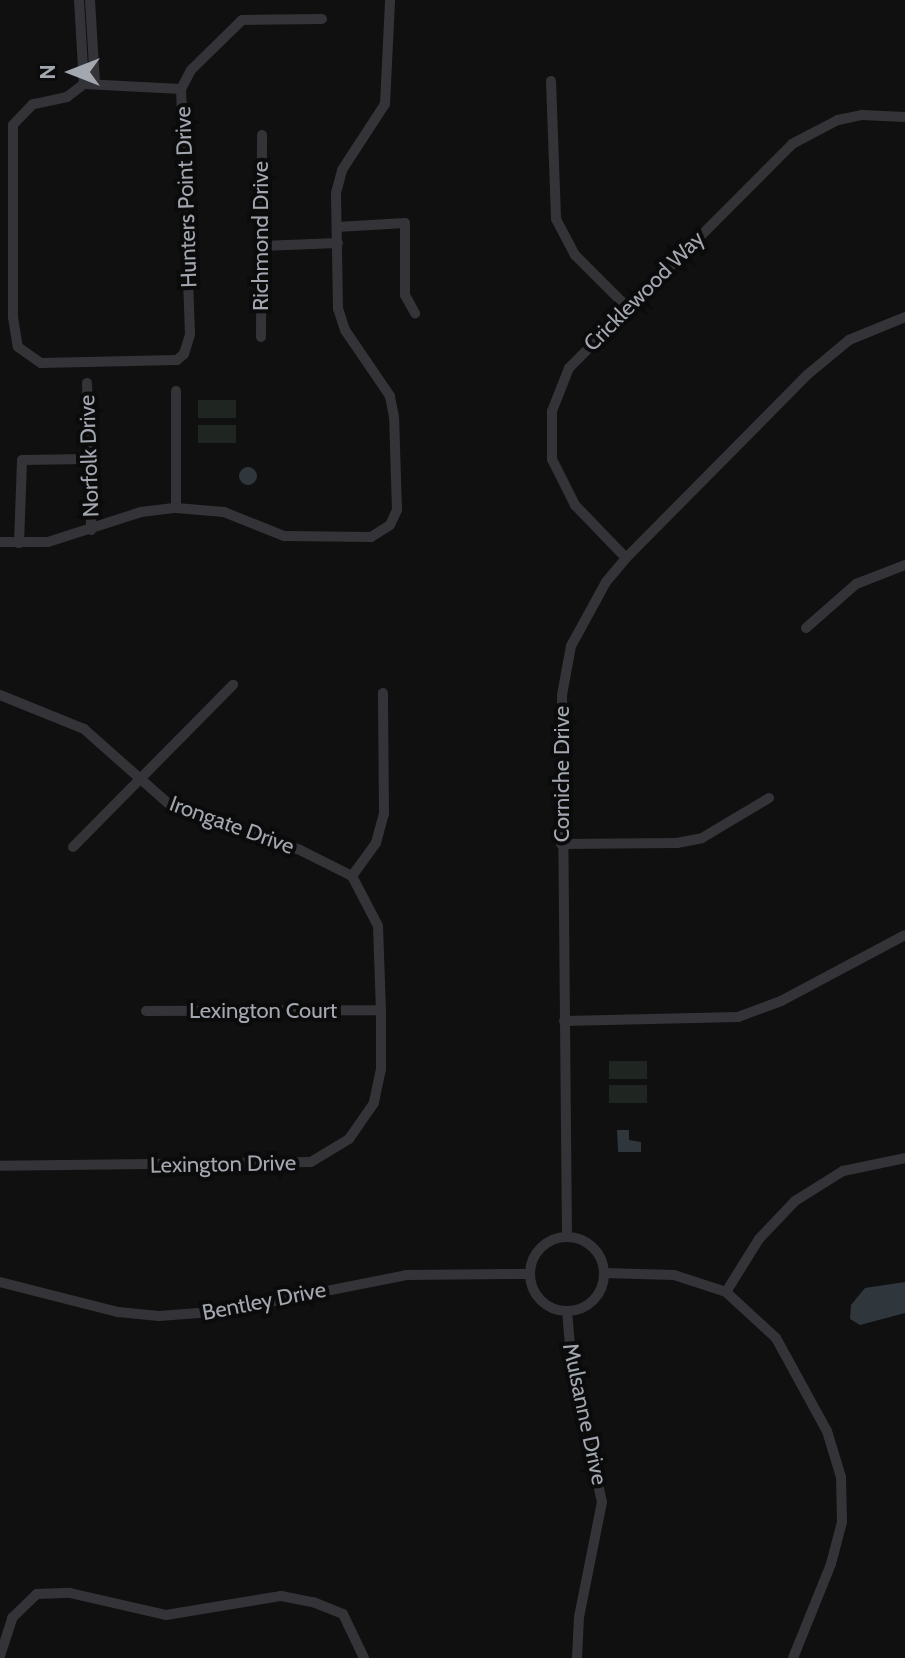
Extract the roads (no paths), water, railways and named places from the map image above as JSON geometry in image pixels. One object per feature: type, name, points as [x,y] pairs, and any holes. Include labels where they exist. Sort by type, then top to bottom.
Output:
[{"type":"street","points":[[79,0],[89,84]]},
{"type":"street","points":[[89,84],[90,0]]},
{"type":"street","points":[[0,542],[19,543],[91,530],[141,512],[176,508],[224,512],[284,536],[371,537],[390,525],[397,510],[394,417],[383,381],[345,330],[338,309],[337,227],[342,170],[385,104],[390,0]]},
{"type":"street","points":[[181,89],[191,70],[242,20],[322,19]]},
{"type":"street","points":[[551,81],[556,219],[575,255],[627,307]]},
{"type":"street","name":"Hunters Point Drive","points":[[89,84],[181,89],[190,334],[184,354],[177,360],[41,363],[18,347],[13,317],[13,125],[33,104],[67,97],[89,84]]},
{"type":"street","name":"Cricklewood Way","points":[[626,558],[568,495],[552,459],[550,425],[555,397],[569,368],[627,307],[803,137],[862,115],[905,117]]},
{"type":"street","name":"Richmond Drive","points":[[261,337],[262,135]]},
{"type":"street","points":[[337,227],[405,223],[405,295],[415,313]]},
{"type":"street","points":[[261,246],[338,243]]},
{"type":"street","name":"Corniche Drive","points":[[567,1237],[562,695],[571,646],[606,582],[626,558],[825,359],[875,326],[905,317]]},
{"type":"street","name":"Norfolk Drive","points":[[87,383],[91,530]]},
{"type":"street","points":[[176,391],[176,508]]},
{"type":"street","points":[[19,543],[22,460],[87,459]]},
{"type":"street","points":[[806,628],[856,584],[905,565]]},
{"type":"street","points":[[73,847],[233,685]]},
{"type":"street","points":[[381,1010],[378,926],[352,876],[376,843],[384,814],[383,693]]},
{"type":"street","name":"Irongate Drive","points":[[0,695],[84,729],[156,796],[192,815],[308,853],[352,876]]},
{"type":"street","points":[[561,844],[677,843],[702,838],[769,798]]},
{"type":"street","points":[[564,1021],[738,1017],[781,1001],[905,935]]},
{"type":"street","name":"Lexington Court","points":[[146,1011],[381,1010]]},
{"type":"street","name":"Lexington Drive","points":[[0,1166],[311,1162],[349,1139],[374,1103],[381,1069],[381,1010]]},
{"type":"street","points":[[726,1292],[759,1239],[795,1201],[843,1171],[905,1158]]},
{"type":"street","points":[[567,1237],[593,1247],[604,1273],[591,1303],[567,1311],[541,1300],[530,1274],[539,1250],[567,1237]]},
{"type":"street","points":[[604,1273],[674,1275],[726,1292],[765,1323],[786,1352],[827,1431],[841,1477],[838,1544],[793,1658]]},
{"type":"street","name":"Bentley Drive","points":[[0,1282],[107,1309],[159,1316],[225,1311],[406,1275],[530,1274]]},
{"type":"street","name":"Mulsanne Drive","points":[[567,1311],[572,1369],[602,1502],[582,1599],[577,1658]]},
{"type":"street","points":[[0,1656],[12,1618],[37,1594],[70,1593],[166,1615],[281,1596],[313,1602],[343,1614],[364,1658]]}]
